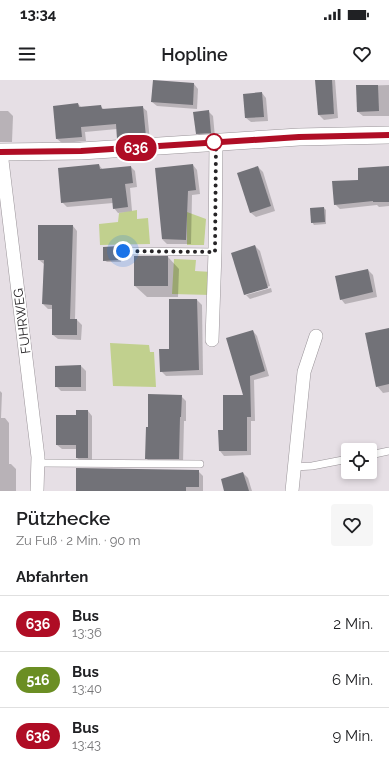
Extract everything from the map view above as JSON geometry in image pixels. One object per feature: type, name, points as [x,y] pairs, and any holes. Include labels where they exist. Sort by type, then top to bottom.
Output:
[{"type":"street","points":[[1,152],[81,151],[299,137],[389,135]]},
{"type":"street","points":[[212,340],[215,252],[216,142]]},
{"type":"street","name":"FUHRWEG","points":[[1,152],[38,452],[37,491]]},
{"type":"street","points":[[292,491],[304,372],[316,336]]},
{"type":"lane","points":[[123,251],[215,252]]},
{"type":"lane","points":[[377,454],[389,451]]},
{"type":"lane","points":[[294,467],[312,466],[341,460]]},
{"type":"lane","points":[[38,463],[200,464]]},
{"type":"green space","points":[[137,210],[137,219],[148,218],[150,244],[100,245],[99,224],[118,222],[119,213]]},
{"type":"green space","points":[[187,212],[206,219],[204,245],[187,245]]},
{"type":"green space","points":[[174,259],[196,260],[195,271],[212,272],[211,295],[172,294]]},
{"type":"green space","points":[[110,343],[149,345],[150,352],[154,352],[156,387],[113,386]]},
{"type":"building","points":[[153,80],[194,83],[193,105],[151,102]]},
{"type":"building","points":[[315,80],[332,80],[334,114],[318,115]]},
{"type":"building","points":[[356,85],[378,85],[379,111],[357,112]]},
{"type":"building","points":[[262,92],[264,117],[245,118],[243,94]]},
{"type":"building","points":[[78,103],[79,107],[101,105],[102,109],[143,106],[146,137],[117,139],[116,124],[81,127],[82,137],[56,139],[53,106]]},
{"type":"building","points":[[209,110],[211,133],[196,134],[193,112]]},
{"type":"building","points":[[99,164],[100,169],[131,166],[133,183],[125,184],[128,207],[113,209],[112,198],[61,203],[58,168]]},
{"type":"building","points":[[193,164],[196,190],[188,191],[186,240],[162,239],[155,168]]},
{"type":"building","points":[[258,166],[271,206],[250,213],[237,173]]},
{"type":"building","points":[[389,166],[389,202],[373,201],[334,205],[332,181],[358,180],[358,168]]},
{"type":"building","points":[[324,207],[325,222],[311,223],[310,208]]},
{"type":"building","points":[[38,225],[73,225],[70,319],[77,319],[77,335],[52,335],[52,305],[42,304],[44,260],[38,260]]},
{"type":"building","points":[[255,245],[268,288],[244,295],[231,253]]},
{"type":"building","points":[[119,246],[118,251],[120,260],[103,261],[103,247]]},
{"type":"building","points":[[134,256],[168,256],[168,286],[134,286]]},
{"type":"building","points":[[368,269],[373,292],[340,300],[335,276]]},
{"type":"building","points":[[169,299],[197,299],[199,370],[160,372],[159,349],[169,349]]},
{"type":"building","points":[[389,328],[389,384],[376,387],[365,333]]},
{"type":"building","points":[[253,330],[265,371],[250,376],[251,417],[247,417],[247,451],[219,451],[218,430],[223,430],[223,395],[243,395],[226,338]]},
{"type":"building","points":[[81,365],[81,387],[55,387],[55,366]]},
{"type":"building","points":[[148,394],[182,395],[179,459],[145,459],[146,427],[148,427]]},
{"type":"building","points":[[76,410],[88,410],[88,458],[76,458],[76,445],[56,445],[56,415],[76,415]]},
{"type":"building","points":[[76,468],[199,470],[199,487],[186,487],[186,491],[76,491]]},
{"type":"building","points":[[243,472],[249,491],[224,491],[221,479]]},
{"type":"bus line","name":"636","points":[[0,152],[81,151],[299,137],[389,135]]},
{"type":"route","points":[[123,251],[215,252],[216,142],[214,142]]}]
